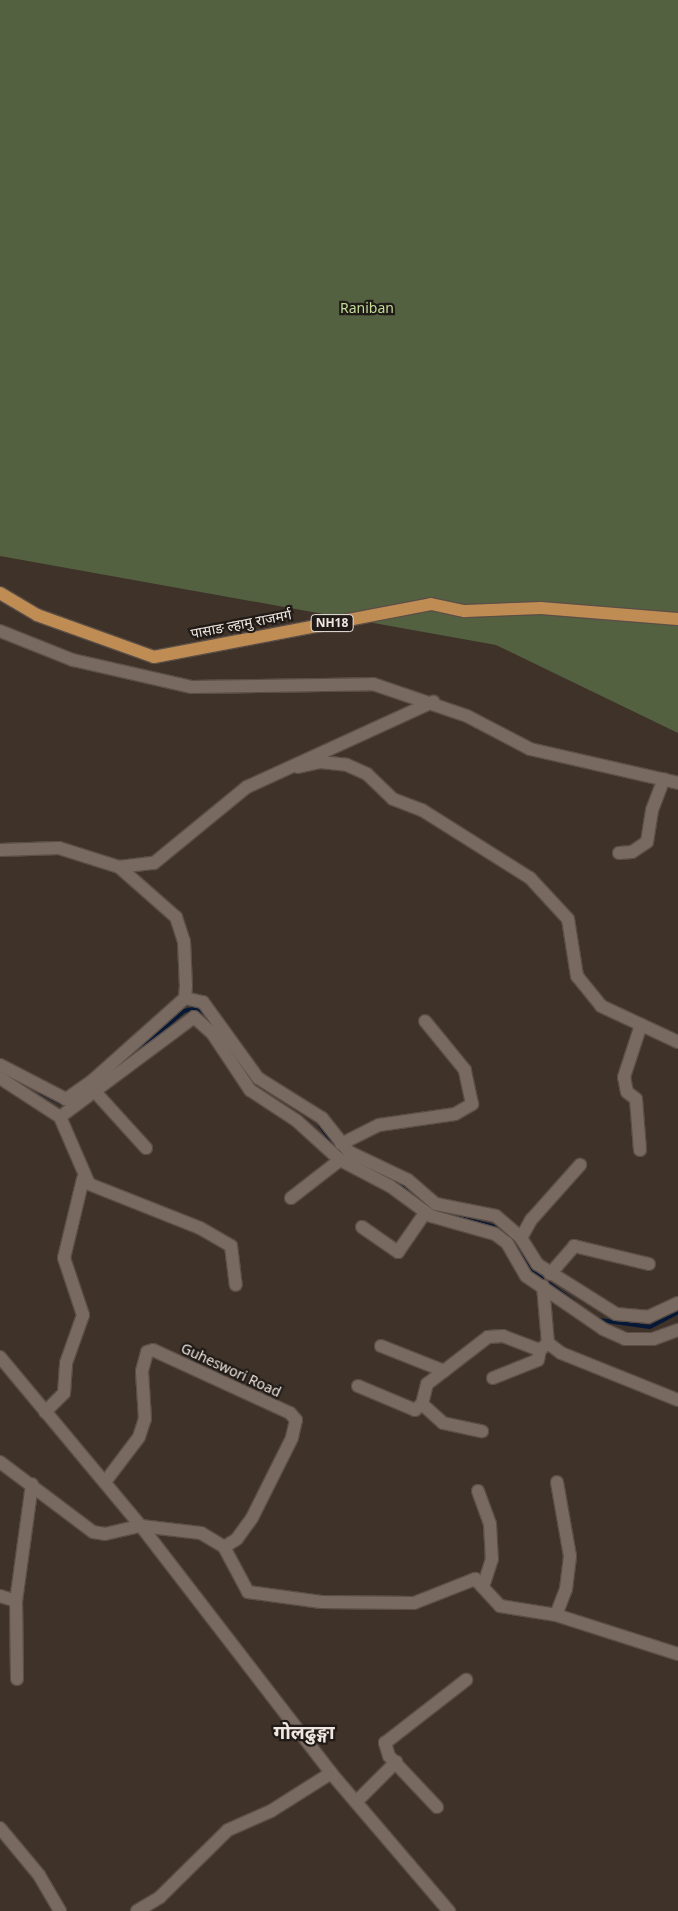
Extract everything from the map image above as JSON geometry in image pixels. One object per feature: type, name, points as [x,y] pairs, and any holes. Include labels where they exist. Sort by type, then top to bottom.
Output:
[{"type":"main road","name":"पासाङ ल्हामु राजमर्ग","points":[[0,593],[37,615],[154,657],[431,604],[465,611],[540,608],[678,619]]},
{"type":"street","points":[[0,631],[73,660],[192,687],[373,684],[433,702],[530,749],[678,783]]},
{"type":"street","points":[[298,767],[342,740],[433,702]]},
{"type":"street","points":[[119,867],[154,863],[174,851],[230,798],[266,777],[320,762],[347,765],[367,774],[393,799],[422,810],[530,878],[568,920],[577,976],[601,1006],[677,1039]]},
{"type":"street","points":[[619,853],[632,852],[647,842],[652,810],[664,779]]},
{"type":"street","points":[[0,850],[60,848],[119,867],[176,917],[184,941],[185,998],[92,1081],[66,1099],[0,1065]]},
{"type":"street","points":[[185,998],[203,1002],[258,1078],[322,1118],[341,1144],[408,1180],[432,1210]]},
{"type":"street","points":[[60,1117],[97,1094],[176,1026],[194,1017],[212,1033],[250,1090],[297,1121],[340,1160],[432,1210],[495,1234],[507,1243],[526,1276],[552,1284],[616,1314],[648,1317],[678,1303]]},
{"type":"street","points":[[341,1144],[379,1125],[455,1114],[472,1104],[465,1070],[425,1021]]},
{"type":"street","points":[[640,1150],[636,1099],[627,1092],[624,1077],[642,1025]]},
{"type":"street","points":[[0,1078],[60,1117],[84,1179],[64,1258],[83,1315],[66,1363],[64,1392],[45,1412]]},
{"type":"street","points":[[97,1094],[146,1148]]},
{"type":"street","points":[[290,1198],[340,1160]]},
{"type":"street","points":[[521,1238],[531,1220],[580,1165]]},
{"type":"street","points":[[84,1179],[231,1246],[236,1285]]},
{"type":"street","points":[[362,1227],[398,1252],[432,1210]]},
{"type":"street","points":[[432,1210],[483,1210],[508,1223],[521,1238],[552,1284],[592,1323],[625,1339],[654,1339],[678,1330]]},
{"type":"street","points":[[493,1378],[538,1360],[544,1346],[552,1284],[574,1246],[649,1264]]},
{"type":"street","points":[[358,1386],[415,1410],[422,1404],[427,1384],[497,1335],[544,1346],[678,1400]]},
{"type":"street","points":[[381,1346],[444,1371]]},
{"type":"street","name":"Guheswori Road","points":[[105,1482],[139,1437],[145,1419],[142,1371],[148,1352],[154,1350],[290,1413],[296,1426],[257,1509],[237,1539],[224,1547]]},
{"type":"street","points":[[0,1357],[105,1482],[331,1773],[449,1911]]},
{"type":"street","points":[[422,1404],[443,1423],[482,1430]]},
{"type":"street","points":[[0,1462],[32,1484],[93,1532],[105,1534],[140,1526],[200,1533],[224,1547],[248,1592],[268,1596],[414,1603],[469,1578],[482,1586],[500,1606],[556,1614],[678,1654]]},
{"type":"street","points":[[556,1614],[568,1582],[570,1556],[557,1482]]},
{"type":"street","points":[[17,1679],[16,1601],[32,1484]]},
{"type":"street","points":[[478,1491],[490,1524],[492,1559],[482,1586]]},
{"type":"street","points":[[0,1596],[16,1601]]},
{"type":"street","points":[[437,1807],[386,1749],[389,1739],[466,1680]]},
{"type":"street","points":[[356,1802],[396,1762]]},
{"type":"street","points":[[138,1911],[160,1896],[228,1830],[271,1811],[331,1773]]},
{"type":"street","points":[[0,1828],[39,1875],[60,1911]]},
{"type":"green space","name":"Raniban","points":[[0,0],[678,0],[678,733],[496,645],[0,556]]},
{"type":"waterway","points":[[128,1059],[184,1011],[197,1008],[205,1014]]},
{"type":"waterway","points":[[248,1078],[263,1091]]},
{"type":"waterway","points":[[40,1092],[66,1105]]},
{"type":"waterway","points":[[320,1125],[337,1148]]},
{"type":"waterway","points":[[391,1178],[423,1203]]},
{"type":"waterway","points":[[449,1215],[500,1228]]},
{"type":"waterway","points":[[519,1246],[536,1274],[574,1302]]},
{"type":"waterway","points":[[600,1320],[650,1327],[678,1312]]},
{"type":"district","name":"गोलढुङ्गा","points":[[304,1733]]}]
